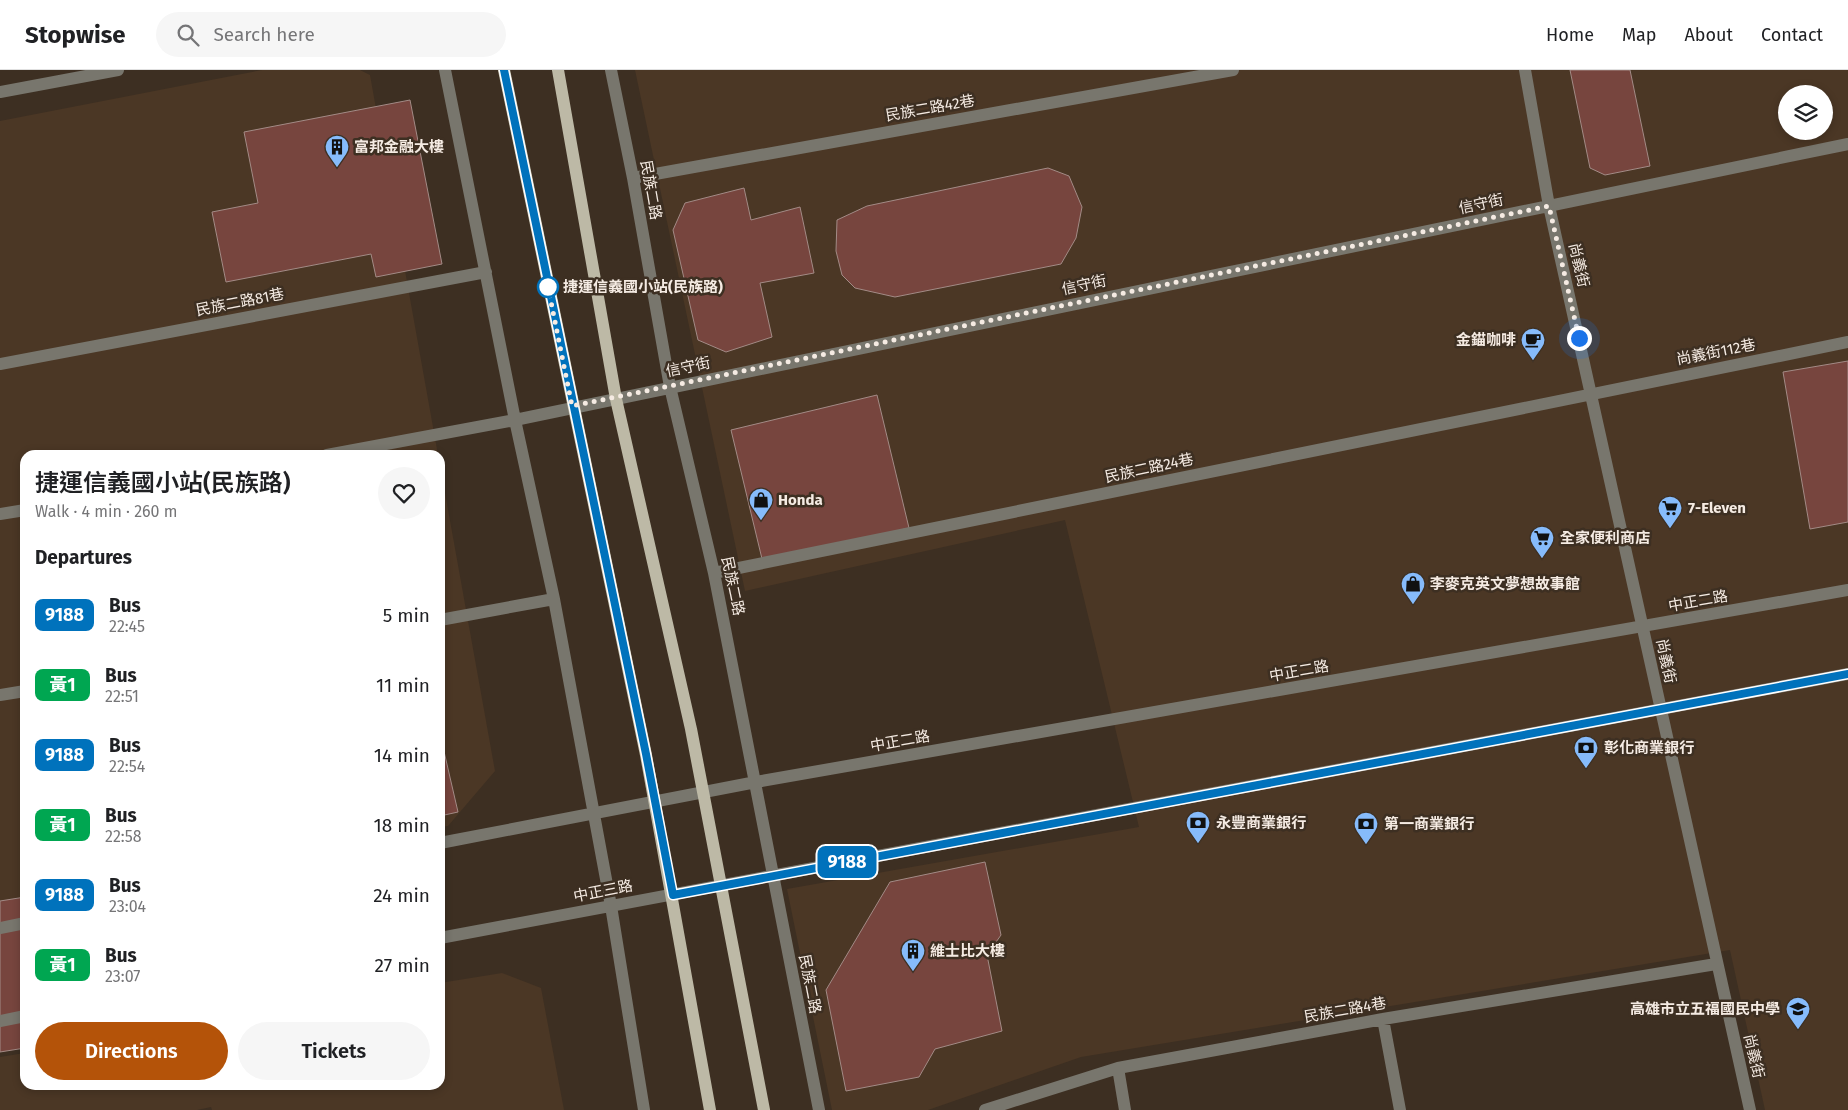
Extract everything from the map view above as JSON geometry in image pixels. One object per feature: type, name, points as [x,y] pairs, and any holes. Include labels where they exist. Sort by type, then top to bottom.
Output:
[{"type":"main road","points":[[504,70],[655,802],[710,1110]]},
{"type":"main road","points":[[558,70],[616,399],[691,729],[764,1110]]},
{"type":"street","points":[[0,92],[118,70]]},
{"type":"street","points":[[445,70],[515,420],[554,599],[611,906],[644,1110]]},
{"type":"street","name":"民族二路","points":[[611,70],[633,178],[670,387],[714,573],[818,1110]]},
{"type":"street","name":"民族二路42巷","points":[[633,178],[1233,70]]},
{"type":"street","name":"尚義街","points":[[1525,70],[1549,206],[1643,627],[1659,709],[1750,1110]]},
{"type":"street","name":"信守街","points":[[354,450],[515,420],[572,406],[616,399],[1848,144]]},
{"type":"street","name":"民族二路81巷","points":[[0,364],[486,272]]},
{"type":"street","name":"尚義街112巷","points":[[1591,394],[1848,342]]},
{"type":"street","name":"民族二路24巷","points":[[714,573],[1591,394]]},
{"type":"street","points":[[0,514],[20,511]]},
{"type":"street","name":"中正二路","points":[[756,782],[1848,590]]},
{"type":"street","points":[[445,619],[554,599]]},
{"type":"street","points":[[772,876],[1848,674]]},
{"type":"street","points":[[0,695],[20,691]]},
{"type":"street","points":[[445,843],[756,782]]},
{"type":"street","name":"中正三路","points":[[445,937],[772,876]]},
{"type":"street","points":[[0,928],[20,924]]},
{"type":"street","name":"民族二路4巷","points":[[985,1110],[1118,1068],[1384,1019],[1716,964]]},
{"type":"street","points":[[0,1021],[20,1017]]},
{"type":"street","points":[[1384,1019],[1400,1110]]},
{"type":"street","points":[[1118,1068],[1125,1110]]},
{"type":"shaded area","points":[[262,70],[360,70],[370,75],[437,450],[20,450],[20,903],[0,907],[0,121]]},
{"type":"shaded area","points":[[635,70],[1848,70],[1848,1110],[1765,1110],[1730,950],[1081,1057],[928,1110],[832,1110],[787,889],[1139,827],[1065,520],[745,591]]},
{"type":"shaded area","points":[[445,493],[495,771],[448,826],[445,826]]},
{"type":"shaded area","points":[[502,973],[541,988],[564,1110],[212,1110],[211,1107],[197,1110],[0,1110],[0,1057],[20,1054],[20,1090],[445,1090],[445,982]]},
{"type":"building","points":[[1570,70],[1630,70],[1650,166],[1605,175],[1590,168]]},
{"type":"building","name":"富邦金融大樓","points":[[410,100],[442,264],[376,277],[371,254],[226,282],[212,212],[258,203],[244,132]]},
{"type":"building","points":[[1048,168],[1069,176],[1082,207],[1076,238],[1061,264],[895,297],[855,288],[842,275],[836,251],[837,220],[867,206]]},
{"type":"building","points":[[744,188],[751,220],[800,207],[814,273],[760,283],[772,337],[726,352],[698,340],[673,230],[685,203]]},
{"type":"building","points":[[1848,361],[1848,522],[1810,529],[1783,372]]},
{"type":"building","points":[[877,395],[909,528],[763,563],[731,430]]},
{"type":"building","points":[[445,756],[458,812],[445,815]]},
{"type":"building","name":"維士比大樓","points":[[985,862],[1001,935],[987,955],[1002,1031],[935,1049],[919,1077],[846,1091],[826,990],[890,882]]},
{"type":"building","points":[[20,898],[20,1049],[0,1052],[0,901]]},
{"type":"bus line","name":"9188","points":[[504,70],[559,344],[646,754],[673,895],[1848,674]]},
{"type":"place","name":"富邦金融大樓","points":[[337,168]]},
{"type":"place","name":"捷運信義國小站(民族路)","points":[[548,287]]},
{"type":"place","name":"金錨咖啡","points":[[1533,361]]},
{"type":"place","name":"Honda","points":[[761,521]]},
{"type":"place","name":"7-Eleven","points":[[1670,529]]},
{"type":"place","name":"全家便利商店","points":[[1542,559]]},
{"type":"place","name":"李麥克英文夢想故事館","points":[[1413,605]]},
{"type":"place","name":"彰化商業銀行","points":[[1586,769]]},
{"type":"place","name":"永豐商業銀行","points":[[1198,844]]},
{"type":"place","name":"第一商業銀行","points":[[1366,845]]},
{"type":"place","name":"維士比大樓","points":[[913,972]]},
{"type":"place","name":"高雄市立五福國民中學","points":[[1798,1030]]},
{"type":"route","points":[[548,287],[572,406],[616,399],[710,378],[1549,206],[1579,338]]}]
